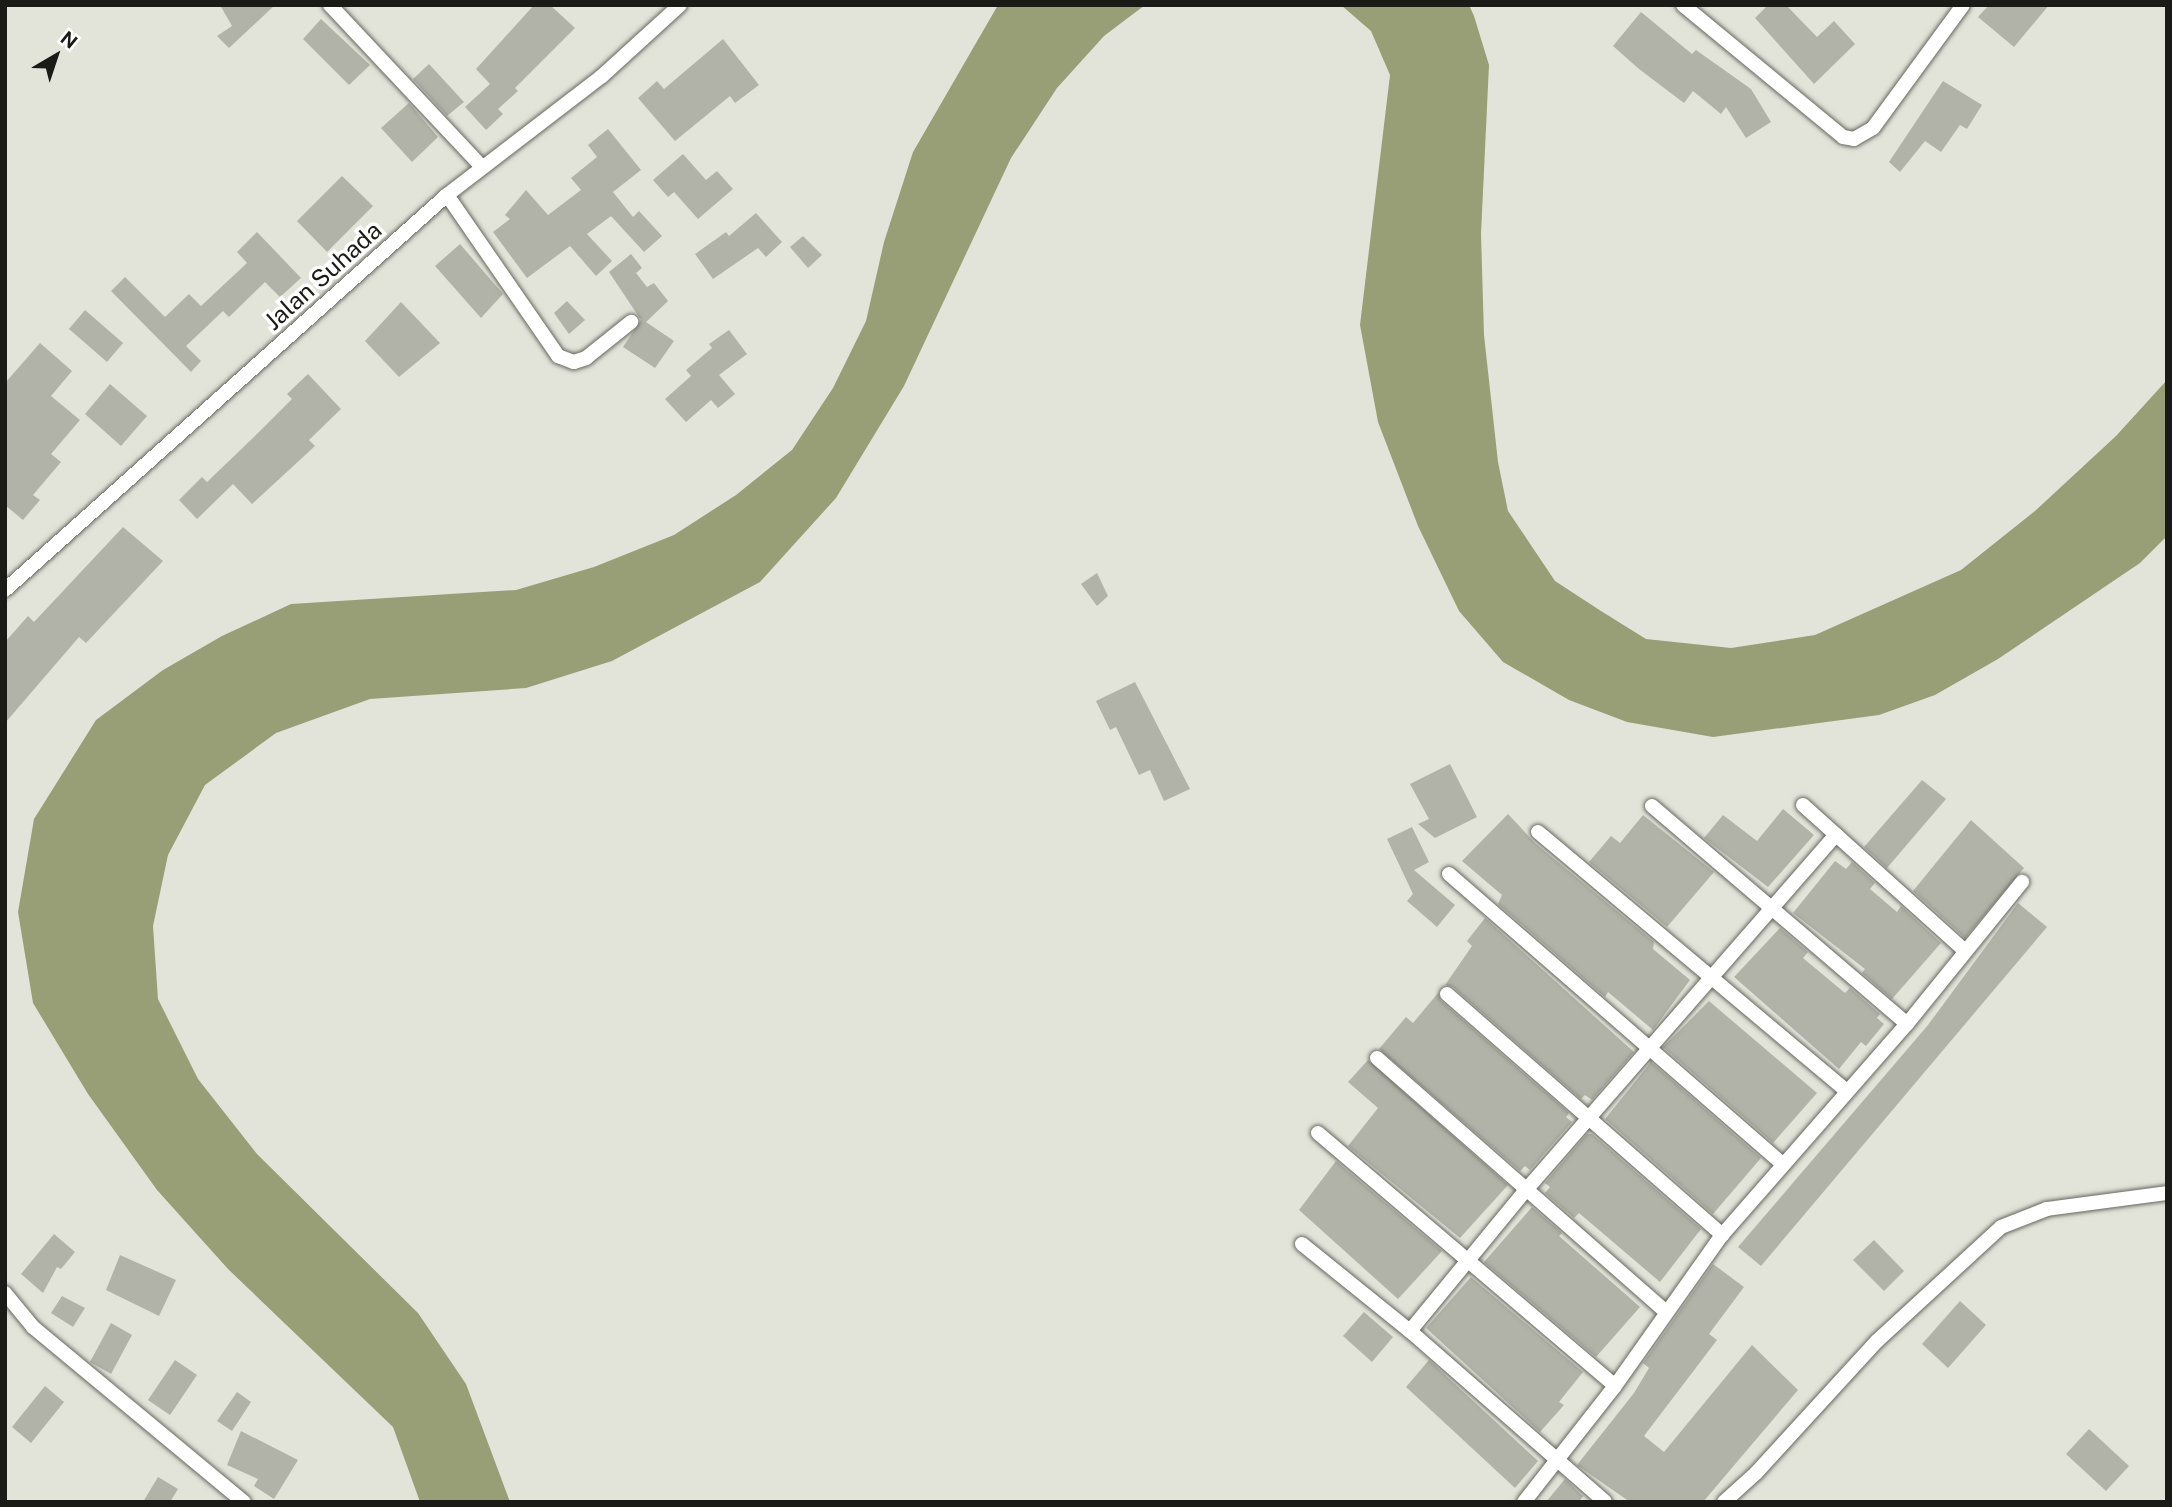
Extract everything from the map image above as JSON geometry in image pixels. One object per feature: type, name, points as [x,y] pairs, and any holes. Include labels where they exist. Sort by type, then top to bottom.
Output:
[{"type":"street","points":[[330,5],[481,166]]},
{"type":"street","name":"Jalan Suhada","points":[[5,590],[447,195],[481,166],[602,76],[680,5]]},
{"type":"street","points":[[1683,5],[1843,137],[1854,139],[1873,128],[1961,6]]},
{"type":"street","points":[[447,195],[558,356],[573,362],[586,358],[631,322]]},
{"type":"street","points":[[1803,805],[1965,951]]},
{"type":"street","points":[[1652,806],[1907,1024]]},
{"type":"street","points":[[1538,832],[1846,1090]]},
{"type":"street","points":[[1410,1331],[1525,1191],[1590,1120],[1650,1047],[1836,835]]},
{"type":"street","points":[[1449,874],[1783,1164]]},
{"type":"street","points":[[1524,1502],[1615,1386],[1664,1310],[1722,1235],[1846,1090],[1907,1024],[2022,883]]},
{"type":"street","points":[[1447,994],[1722,1235]]},
{"type":"street","points":[[1377,1058],[1525,1191],[1664,1310]]},
{"type":"street","points":[[1318,1133],[1469,1258],[1615,1386]]},
{"type":"street","points":[[1724,1502],[1756,1473],[1877,1341],[2001,1227],[2048,1209],[2167,1193]]},
{"type":"street","points":[[1302,1244],[1410,1331],[1559,1458],[1605,1502]]},
{"type":"street","points":[[5,1293],[33,1327],[244,1502]]},
{"type":"shaded area","points":[[998,5],[1145,5],[1104,36],[1057,88],[1011,158],[904,386],[836,498],[760,582],[612,661],[526,688],[370,699],[276,733],[205,785],[168,855],[153,926],[158,999],[198,1079],[257,1154],[418,1313],[466,1384],[510,1502],[420,1502],[393,1427],[228,1269],[157,1190],[88,1094],[33,1003],[18,912],[34,819],[96,720],[163,670],[222,636],[291,604],[516,590],[594,567],[674,535],[736,495],[792,450],[833,388],[866,321],[884,242],[913,152]]},
{"type":"shaded area","points":[[1341,5],[1469,5],[1474,16],[1489,65],[1481,234],[1484,335],[1498,462],[1508,511],[1555,581],[1601,611],[1646,639],[1731,648],[1815,635],[1961,570],[2035,511],[2116,436],[2167,380],[2167,536],[2140,563],[1998,659],[1935,695],[1879,715],[1713,737],[1627,722],[1569,700],[1503,662],[1459,611],[1418,526],[1378,422],[1360,325],[1390,75],[1371,31]]},
{"type":"building","points":[[220,5],[275,5],[229,48],[217,36],[232,26]]},
{"type":"building","points":[[534,5],[550,5],[575,28],[515,88],[518,91],[498,109],[503,114],[486,130],[465,107],[490,84],[476,69]]},
{"type":"building","points":[[1768,5],[1786,5],[1817,37],[1834,21],[1855,44],[1814,84],[1755,18]]},
{"type":"building","points":[[1989,5],[2049,5],[2014,47],[1978,17]]},
{"type":"building","points":[[1641,12],[1692,54],[1696,50],[1751,89],[1771,122],[1746,138],[1726,107],[1721,114],[1693,91],[1684,103],[1639,69],[1613,46]]},
{"type":"building","points":[[321,19],[370,65],[349,85],[303,39]]},
{"type":"building","points":[[723,39],[759,85],[735,103],[730,96],[675,141],[638,98],[657,81],[664,89]]},
{"type":"building","points":[[429,64],[464,102],[447,116],[413,79]]},
{"type":"building","points":[[1943,81],[1982,105],[1967,129],[1960,125],[1941,152],[1925,141],[1900,172],[1889,162]]},
{"type":"building","points":[[409,103],[438,137],[412,162],[381,128]]},
{"type":"building","points":[[608,129],[641,170],[613,192],[633,217],[639,211],[662,236],[644,252],[611,216],[587,234],[612,261],[596,276],[570,246],[527,278],[493,232],[510,219],[505,215],[526,190],[548,215],[581,190],[571,178],[597,157],[588,145]]},
{"type":"building","points":[[683,154],[706,180],[717,171],[733,189],[698,219],[674,192],[668,197],[653,180]]},
{"type":"building","points":[[342,176],[373,206],[327,252],[297,221]]},
{"type":"building","points":[[756,213],[782,242],[766,257],[758,248],[713,279],[695,254],[726,232],[729,236]]},
{"type":"building","points":[[257,232],[301,278],[280,297],[265,282],[229,317],[223,311],[186,346],[201,361],[191,372],[111,291],[125,277],[165,317],[189,294],[201,306],[247,263],[237,252]]},
{"type":"building","points":[[803,236],[822,255],[808,268],[790,247]]},
{"type":"building","points":[[460,244],[503,294],[481,318],[435,266]]},
{"type":"building","points":[[631,254],[642,268],[636,273],[647,287],[654,283],[668,301],[646,322],[674,341],[655,368],[623,347],[641,320],[609,272]]},
{"type":"building","points":[[567,301],[585,320],[569,334],[554,313]]},
{"type":"building","points":[[401,302],[440,343],[399,377],[365,341]]},
{"type":"building","points":[[85,310],[123,343],[107,362],[69,329]]},
{"type":"building","points":[[729,330],[747,354],[719,375],[735,394],[718,408],[711,400],[686,422],[665,399],[691,376],[686,370],[712,348],[709,344]]},
{"type":"building","points":[[40,343],[72,371],[51,396],[80,420],[51,454],[61,462],[33,495],[40,500],[23,520],[5,505],[5,383]]},
{"type":"building","points":[[308,374],[341,409],[309,440],[315,446],[252,504],[233,484],[197,519],[179,500],[202,477],[207,482],[259,432],[292,399],[287,394]]},
{"type":"building","points":[[110,384],[147,416],[121,446],[85,414]]},
{"type":"building","points":[[123,527],[163,561],[86,643],[79,637],[5,723],[5,642],[28,616],[34,622]]},
{"type":"building","points":[[1097,573],[1108,596],[1097,606],[1081,584]]},
{"type":"building","points":[[1135,682],[1190,789],[1164,801],[1150,770],[1139,775],[1116,727],[1110,730],[1096,701]]},
{"type":"building","points":[[1450,764],[1477,817],[1435,838],[1418,824],[1429,819],[1410,784]]},
{"type":"building","points":[[1922,780],[1946,799],[1887,868],[1864,847]]},
{"type":"building","points":[[1783,809],[1814,835],[1768,887],[1704,838],[1723,815],[1757,841]]},
{"type":"building","points":[[1508,814],[1535,843],[1654,942],[1653,949],[1690,980],[1653,1030],[1608,992],[1605,997],[1498,904],[1502,895],[1462,861]]},
{"type":"building","points":[[1643,815],[1714,872],[1667,927],[1589,862],[1611,836],[1620,843]]},
{"type":"building","points":[[1971,820],[2024,868],[1965,938],[1913,891]]},
{"type":"building","points":[[1412,827],[1429,862],[1414,870],[1455,905],[1437,927],[1407,901],[1413,894],[1387,839]]},
{"type":"building","points":[[1835,861],[1846,869],[1852,862],[1875,883],[1870,889],[1897,912],[1901,906],[1941,943],[1892,999],[1862,973],[1865,969],[1793,913]]},
{"type":"building","points":[[2018,903],[2047,927],[1761,1266],[1738,1247],[1928,1025]]},
{"type":"building","points":[[1485,918],[1634,1052],[1592,1100],[1585,1095],[1581,1099],[1453,987],[1445,985],[1472,946],[1467,941]]},
{"type":"building","points":[[1780,928],[1808,952],[1803,958],[1845,993],[1850,988],[1880,1014],[1877,1018],[1884,1024],[1866,1046],[1861,1042],[1839,1069],[1734,977]]},
{"type":"building","points":[[1438,993],[1441,1001],[1569,1113],[1566,1117],[1572,1122],[1530,1170],[1525,1166],[1520,1171],[1379,1049],[1406,1017],[1413,1023]]},
{"type":"building","points":[[1709,1001],[1817,1093],[1773,1143],[1663,1047]]},
{"type":"building","points":[[1368,1060],[1508,1185],[1460,1238],[1348,1146],[1378,1108],[1348,1082]]},
{"type":"building","points":[[1651,1062],[1761,1158],[1713,1214],[1605,1119]]},
{"type":"building","points":[[1587,1134],[1592,1134],[1701,1229],[1660,1282],[1579,1213],[1574,1218],[1545,1193],[1550,1187],[1545,1183]]},
{"type":"building","points":[[1336,1161],[1442,1251],[1398,1299],[1299,1210]]},
{"type":"building","points":[[1532,1207],[1562,1233],[1559,1236],[1640,1307],[1596,1357],[1484,1262]]},
{"type":"building","points":[[54,1234],[75,1252],[61,1269],[57,1267],[43,1293],[21,1274]]},
{"type":"building","points":[[1874,1240],[1904,1271],[1884,1291],[1853,1260]]},
{"type":"building","points":[[120,1255],[176,1280],[159,1316],[106,1290]]},
{"type":"building","points":[[1713,1264],[1744,1287],[1709,1334],[1717,1340],[1644,1436],[1664,1452],[1752,1345],[1798,1390],[1703,1502],[1630,1502],[1577,1465],[1634,1393],[1649,1368],[1643,1363]]},
{"type":"building","points":[[1471,1277],[1583,1372],[1559,1402],[1564,1405],[1540,1432],[1426,1328]]},
{"type":"building","points":[[62,1296],[85,1308],[73,1327],[51,1313]]},
{"type":"building","points":[[1960,1301],[1986,1325],[1948,1368],[1922,1344]]},
{"type":"building","points":[[1364,1312],[1393,1337],[1372,1362],[1343,1336]]},
{"type":"building","points":[[111,1323],[132,1335],[111,1374],[90,1362]]},
{"type":"building","points":[[175,1360],[197,1375],[170,1415],[148,1400]]},
{"type":"building","points":[[1429,1360],[1538,1461],[1515,1488],[1406,1387]]},
{"type":"building","points":[[45,1386],[64,1402],[31,1443],[12,1427]]},
{"type":"building","points":[[237,1392],[251,1402],[232,1431],[217,1421]]},
{"type":"building","points":[[2089,1429],[2129,1466],[2106,1491],[2066,1454]]},
{"type":"building","points":[[241,1431],[298,1460],[274,1499],[254,1486],[258,1479],[227,1465]]},
{"type":"building","points":[[158,1477],[178,1489],[170,1502],[143,1502]]},
{"type":"building","points":[[1565,1479],[1583,1496],[1579,1502],[1546,1502]]}]
